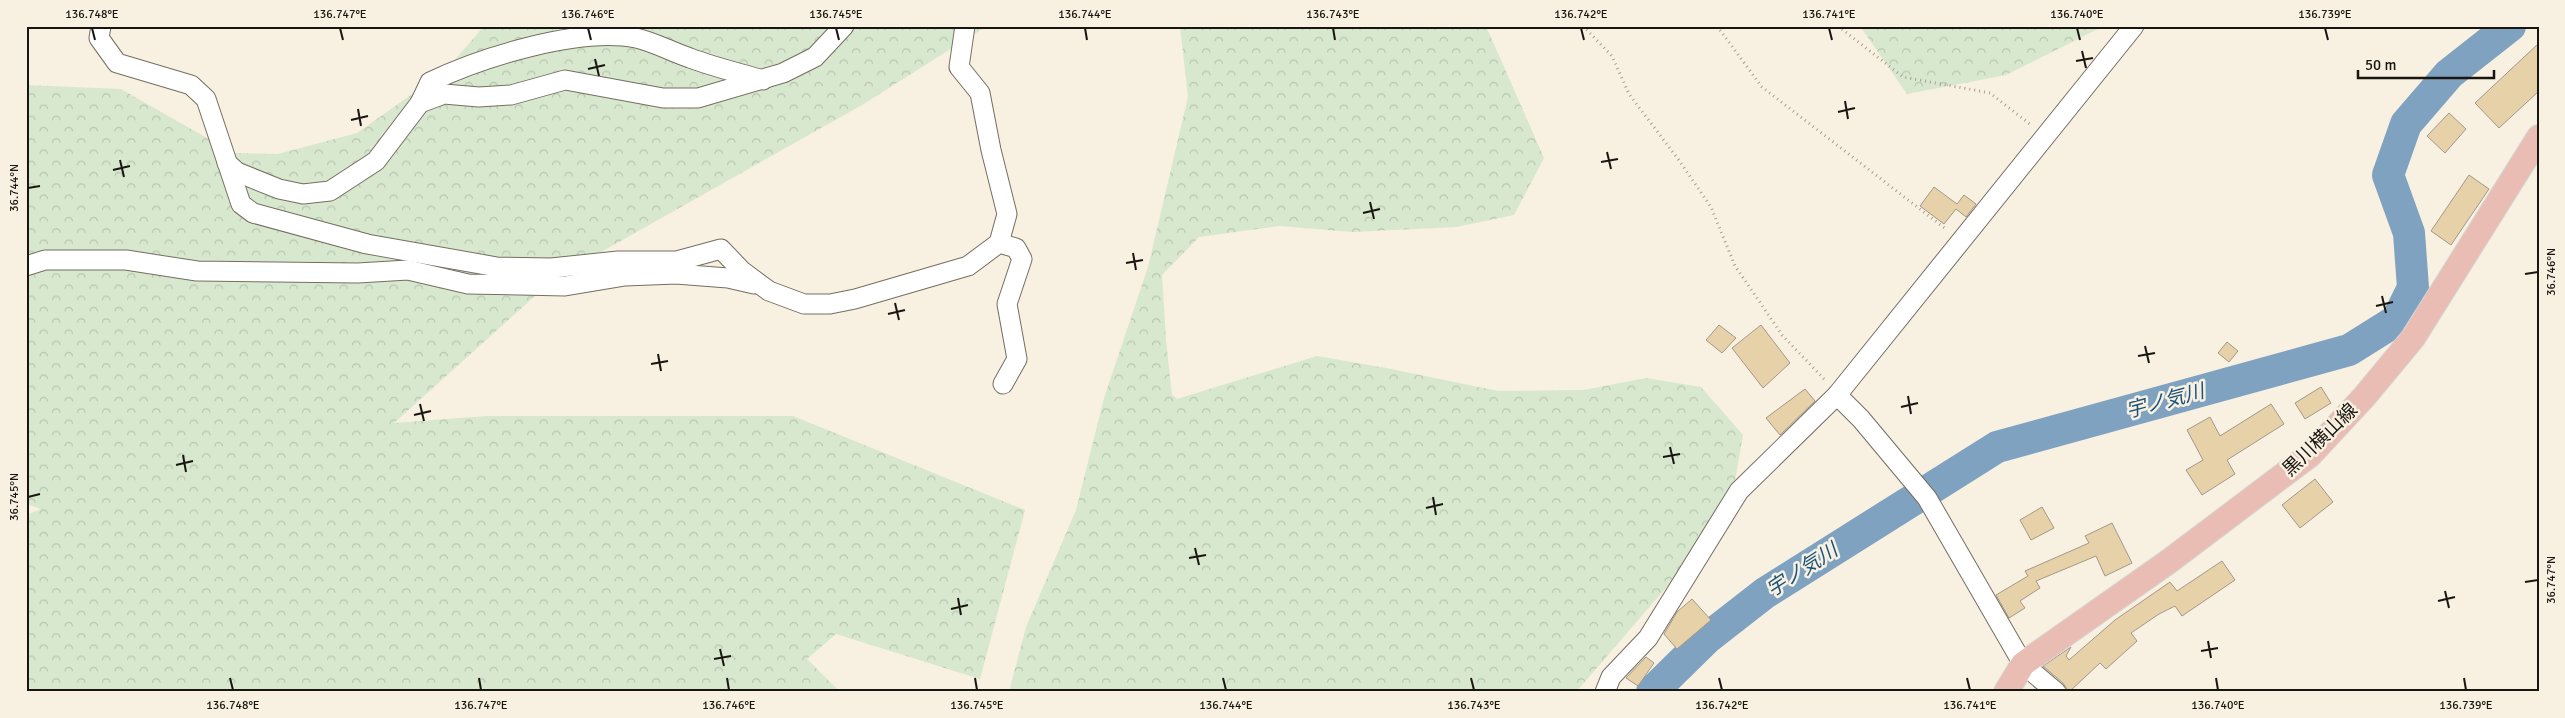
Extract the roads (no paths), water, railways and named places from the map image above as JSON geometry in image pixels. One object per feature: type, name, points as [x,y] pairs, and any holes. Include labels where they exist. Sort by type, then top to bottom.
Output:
[{"type":"main road","name":"黒川横山線","points":[[2006,692],[2023,664],[2168,562],[2310,455],[2364,396],[2413,338],[2539,137]]},
{"type":"street","points":[[100,26],[99,38],[117,63],[190,85],[206,99],[242,204],[253,213],[367,244],[497,266],[551,268],[618,261],[677,261],[720,249],[742,271],[769,291],[804,304],[830,304],[855,299],[968,266],[999,243],[1007,214],[991,150],[980,93],[959,67],[965,26]]},
{"type":"street","points":[[420,103],[444,94],[479,97],[511,95],[565,80],[663,98],[698,98],[763,80],[815,57],[844,26]]},
{"type":"street","points":[[1604,692],[1611,678],[1648,638],[1739,491],[1838,395],[2134,26]]},
{"type":"street","points":[[227,163],[237,172],[279,189],[303,194],[330,190],[376,161],[420,103],[430,82],[459,68],[548,42],[603,35],[638,39],[690,58],[763,80]]},
{"type":"street","points":[[999,243],[1016,248],[1022,259],[1007,304],[1017,359],[1003,384]]},
{"type":"street","points":[[26,266],[45,260],[126,260],[197,271],[358,273],[408,270],[468,284],[526,286],[565,286],[625,276],[676,274],[728,278],[763,287]]},
{"type":"street","points":[[1838,395],[1862,419],[1886,452],[1923,492],[2023,664],[2056,692]]},
{"type":"waterway","name":"宇ノ気川","points":[[1652,692],[1706,639],[1765,593],[1997,447],[2349,350],[2397,320],[2413,288],[2409,233],[2388,175],[2406,124],[2449,74],[2510,26]]}]
